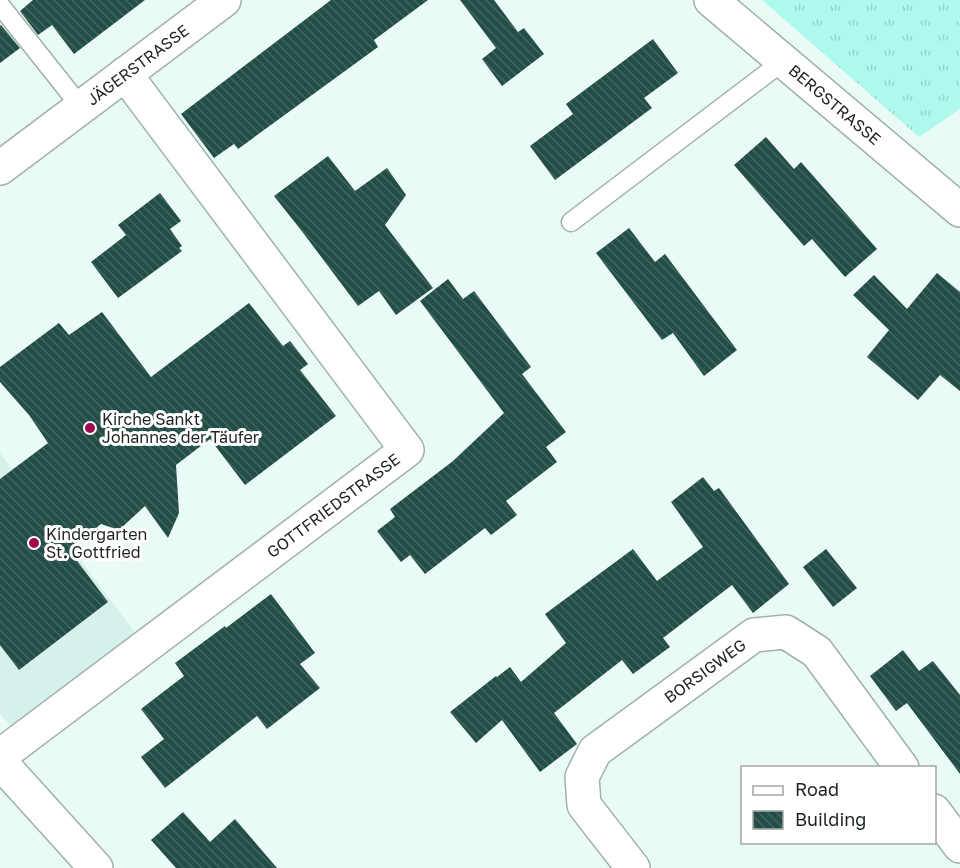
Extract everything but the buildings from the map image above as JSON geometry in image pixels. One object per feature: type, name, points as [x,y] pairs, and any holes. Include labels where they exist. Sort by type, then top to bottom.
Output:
[{"type":"street","name":"JÄGERSTRASSE","points":[[0,168],[224,0]]},
{"type":"street","name":"BERGSTRASSE","points":[[711,0],[960,210]]},
{"type":"street","name":"GOTTFRIEDSTRASSE","points":[[0,756],[407,450],[125,74]]},
{"type":"street","name":"BORSIGWEG","points":[[633,868],[584,805],[582,777],[595,751],[754,635],[786,632],[817,652],[901,766]]},
{"type":"street","points":[[0,762],[96,868]]},
{"type":"street","points":[[936,814],[960,846]]},
{"type":"lane","name":"JÄGERSTRASSE","points":[[0,5],[81,107]]},
{"type":"lane","points":[[571,222],[782,62]]},
{"type":"shaded area","name":"Kindergarten St. Gottfried","points":[[0,453],[136,634],[12,727],[0,714]]},
{"type":"green space","points":[[762,0],[960,0],[960,109],[919,137]]},
{"type":"place","name":"Kirche Sankt Johannes der Täufer","points":[[90,428]]},
{"type":"place","name":"Kindergarten St. Gottfried","points":[[34,543]]}]
